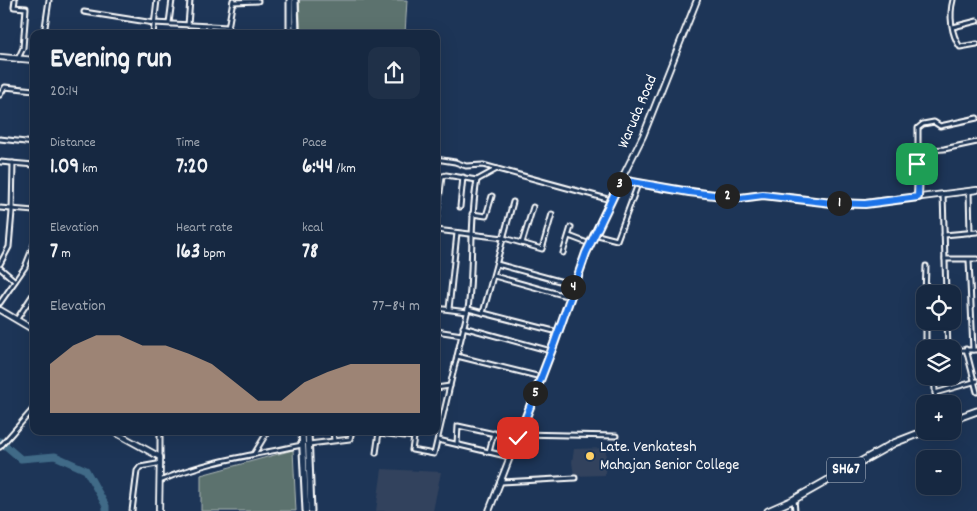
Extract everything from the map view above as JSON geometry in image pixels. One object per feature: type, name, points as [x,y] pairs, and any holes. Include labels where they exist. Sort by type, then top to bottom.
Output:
[{"type":"main road","points":[[290,0],[290,30]]},
{"type":"main road","points":[[295,0],[296,30]]},
{"type":"main road","points":[[961,417],[977,411]]},
{"type":"main road","name":"SH67","points":[[768,511],[794,500],[894,443],[916,434]]},
{"type":"main road","points":[[303,435],[311,511]]},
{"type":"main road","points":[[306,511],[305,444],[307,435]]},
{"type":"street","points":[[15,0],[14,7],[26,8],[23,48],[18,59]]},
{"type":"street","points":[[45,30],[49,0]]},
{"type":"street","points":[[153,30],[157,0]]},
{"type":"street","points":[[169,23],[172,0]]},
{"type":"street","points":[[188,26],[190,0]]},
{"type":"street","name":"Waruda Road","points":[[489,511],[552,351],[574,285],[594,234],[643,136],[697,0]]},
{"type":"street","points":[[953,0],[950,11],[954,39],[960,47],[977,44]]},
{"type":"street","points":[[228,30],[233,1],[258,1]]},
{"type":"street","points":[[84,12],[154,23],[228,27]]},
{"type":"street","points":[[953,27],[977,21]]},
{"type":"street","points":[[208,30],[209,26]]},
{"type":"street","points":[[0,56],[30,60]]},
{"type":"street","points":[[0,95],[5,87],[30,90]]},
{"type":"street","points":[[918,197],[918,128],[923,124],[934,122],[940,126],[977,118]]},
{"type":"street","points":[[0,140],[30,142]]},
{"type":"street","points":[[918,151],[977,142]]},
{"type":"street","points":[[440,160],[466,166],[483,165],[611,200]]},
{"type":"street","points":[[0,162],[30,165]]},
{"type":"street","points":[[0,264],[9,247],[13,163]]},
{"type":"street","points":[[440,191],[442,176],[478,180],[498,169]]},
{"type":"street","points":[[460,207],[463,177]]},
{"type":"street","points":[[440,432],[471,288],[472,214],[478,180]]},
{"type":"street","points":[[621,180],[689,192],[740,198],[763,195],[832,203],[865,204],[977,190]]},
{"type":"street","points":[[594,234],[617,240],[638,184]]},
{"type":"street","points":[[969,192],[970,233]]},
{"type":"street","points":[[943,194],[946,285]]},
{"type":"street","points":[[472,214],[486,216],[492,196]]},
{"type":"street","points":[[483,313],[513,202]]},
{"type":"street","points":[[522,243],[533,207]]},
{"type":"street","points":[[0,208],[30,210]]},
{"type":"street","points":[[440,230],[504,238],[542,249],[552,214]]},
{"type":"street","points":[[563,253],[571,227]]},
{"type":"street","points":[[449,309],[457,232]]},
{"type":"street","points":[[944,235],[977,232]]},
{"type":"street","points":[[569,236],[590,244]]},
{"type":"street","points":[[0,303],[25,267],[30,254]]},
{"type":"street","points":[[945,259],[977,259]]},
{"type":"street","points":[[961,350],[975,350],[969,260]]},
{"type":"street","points":[[497,264],[574,285]]},
{"type":"street","points":[[925,285],[926,266]]},
{"type":"street","points":[[0,268],[15,281]]},
{"type":"street","points":[[494,276],[570,297]]},
{"type":"street","points":[[17,320],[30,299]]},
{"type":"street","points":[[440,308],[483,313],[558,332]]},
{"type":"street","points":[[0,310],[30,328]]},
{"type":"street","points":[[463,327],[552,351]]},
{"type":"street","points":[[440,332],[462,335]]},
{"type":"street","points":[[966,350],[976,381],[977,392]]},
{"type":"street","points":[[457,356],[541,377]]},
{"type":"street","points":[[935,385],[935,393],[976,381]]},
{"type":"street","points":[[440,387],[451,386]]},
{"type":"street","points":[[0,447],[30,413]]},
{"type":"street","points":[[457,444],[458,426],[518,436],[616,436]]},
{"type":"street","points":[[489,452],[494,433]]},
{"type":"street","points":[[120,435],[159,456]]},
{"type":"street","points":[[158,511],[160,435]]},
{"type":"street","points":[[254,455],[266,435]]},
{"type":"street","points":[[334,435],[334,440]]},
{"type":"street","points":[[160,482],[177,473],[305,444],[350,439],[351,435]]},
{"type":"street","points":[[376,454],[379,435]]},
{"type":"street","points":[[400,435],[414,437],[412,450],[434,454],[439,435]]},
{"type":"street","points":[[438,440],[510,457]]},
{"type":"street","points":[[158,511],[157,464],[159,456]]},
{"type":"street","points":[[132,511],[140,467],[157,464]]},
{"type":"street","points":[[500,482],[575,478]]},
{"type":"street","points":[[794,500],[795,511]]},
{"type":"shaded area","name":"Late. Venkatesh Mahajan Senior College","points":[[606,448],[605,475],[574,476],[572,462],[574,449]]},
{"type":"shaded area","points":[[382,469],[441,472],[433,511],[376,511]]},
{"type":"green space","points":[[299,0],[407,0],[405,30],[301,30]]},
{"type":"green space","points":[[293,450],[296,511],[201,511],[201,475]]},
{"type":"waterway","points":[[0,441],[21,459],[55,456],[86,470],[106,506],[106,511]]},
{"type":"place","name":"Late. Venkatesh Mahajan Senior College","points":[[590,456]]},
{"type":"route","points":[[518,438],[586,253],[621,180],[689,192],[740,198],[763,195],[818,202],[865,204],[918,197],[919,170],[917,164]]}]
